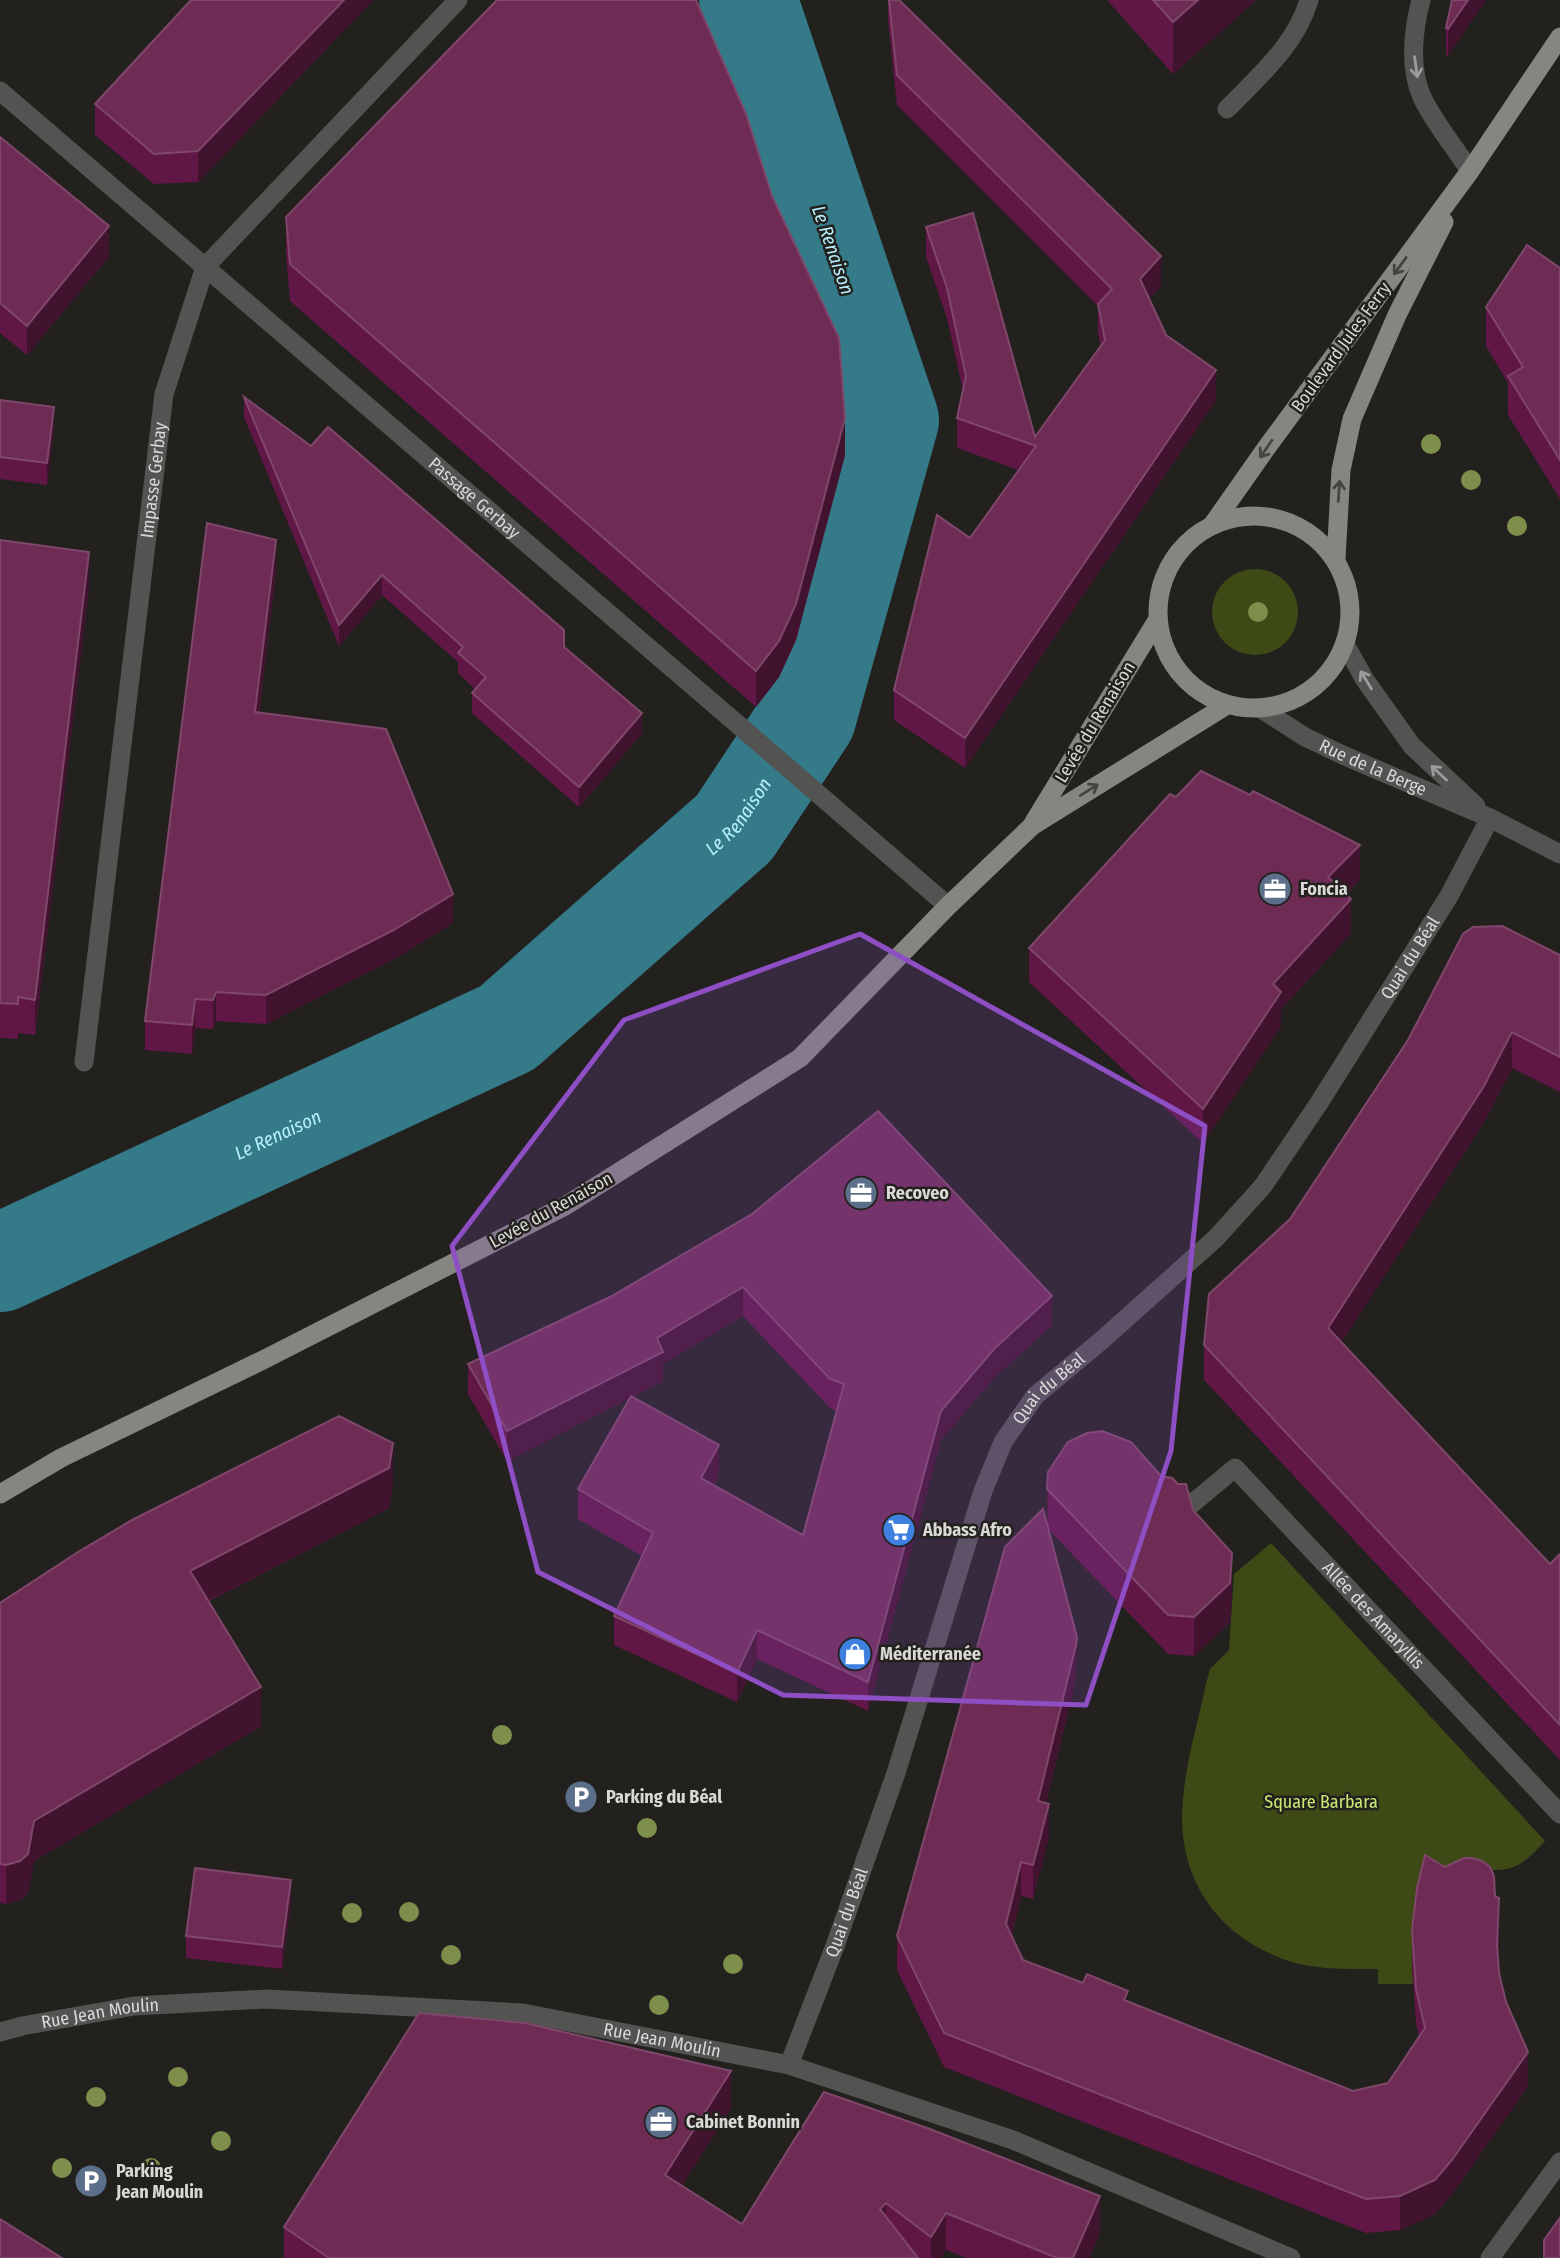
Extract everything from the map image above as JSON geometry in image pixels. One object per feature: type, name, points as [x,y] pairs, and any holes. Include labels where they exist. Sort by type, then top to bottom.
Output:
[{"type":"main road","name":"Boulevard Jules Ferry","points":[[1213,524],[1470,172],[1560,37]]},
{"type":"main road","name":"Boulevard Jules Ferry","points":[[1336,559],[1341,470],[1352,419],[1397,315],[1470,172]]},
{"type":"main road","points":[[1240,516],[1267,516],[1294,523],[1317,538],[1336,559],[1348,590],[1350,617],[1345,644],[1331,669],[1312,689],[1287,702],[1260,708],[1227,705],[1206,695],[1188,681],[1172,663],[1163,642],[1158,619],[1166,574],[1178,554],[1194,537],[1213,524],[1240,516]]},
{"type":"main road","name":"Levée du Renaison","points":[[1032,826],[1158,619]]},
{"type":"main road","name":"Levée du Renaison","points":[[0,1494],[61,1458],[261,1361],[565,1206],[800,1058],[948,906],[1032,826],[1227,705]]},
{"type":"street","name":"Impasse Gerbay","points":[[84,1062],[164,394],[205,267],[458,0]]},
{"type":"street","points":[[1227,109],[1291,41],[1304,17],[1309,0]]},
{"type":"street","points":[[1420,0],[1416,19],[1414,65],[1422,97],[1470,172]]},
{"type":"street","name":"Passage Gerbay","points":[[0,91],[948,906]]},
{"type":"street","name":"Rue de la Berge","points":[[1345,644],[1365,680],[1412,746],[1490,818]]},
{"type":"street","name":"Rue de la Berge","points":[[1260,708],[1305,737],[1345,757],[1490,818],[1560,853]]},
{"type":"street","name":"Quai du Béal","points":[[789,2065],[883,1811],[983,1491],[1003,1443],[1035,1396],[1216,1238],[1263,1186],[1319,1103],[1449,896],[1490,818]]},
{"type":"street","name":"Allée des Amaryllis","points":[[1182,1513],[1235,1468],[1560,1814]]},
{"type":"street","name":"Rue Jean Moulin","points":[[0,2032],[134,2007],[267,1999],[523,2013],[789,2065],[1013,2140],[1291,2258]]},
{"type":"street","points":[[1490,2258],[1560,2162]]},
{"type":"highlighted area","points":[[860,934],[1205,1126],[1171,1451],[1086,1705],[783,1695],[538,1572],[452,1246],[624,1020]]},
{"type":"green space","points":[[1255,569],[1279,576],[1291,588],[1298,612],[1291,636],[1279,648],[1255,655],[1231,648],[1219,636],[1212,612],[1219,588],[1231,576]]},
{"type":"green space","name":"Square Barbara","points":[[1271,1543],[1545,1841],[1514,1867],[1489,1870],[1412,1963],[1413,1984],[1378,1984],[1378,1969],[1313,1966],[1292,1962],[1266,1952],[1223,1921],[1194,1879],[1186,1855],[1182,1828],[1187,1770],[1210,1669],[1229,1650],[1234,1574]]},
{"type":"building","points":[[191,0],[344,0],[198,151],[154,154],[95,104]]},
{"type":"building","points":[[497,0],[696,0],[746,114],[772,196],[839,338],[845,418],[796,604],[779,641],[756,671],[290,264],[286,217]]},
{"type":"building","points":[[889,0],[899,0],[1161,256],[1140,279],[1166,335],[1216,370],[965,738],[894,690],[937,515],[970,538],[1036,446],[957,418],[966,376],[947,288],[926,227],[973,213],[1035,437],[1105,340],[1098,304],[1112,289],[897,75]]},
{"type":"building","points":[[1153,0],[1198,0],[1173,22]]},
{"type":"building","points":[[1452,0],[1468,0],[1448,29],[1446,28]]},
{"type":"building","points":[[0,137],[109,226],[27,326],[0,303]]},
{"type":"building","points":[[1527,245],[1560,268],[1560,460],[1508,376],[1523,367],[1486,307]]},
{"type":"building","points":[[244,397],[311,446],[328,427],[564,630],[564,647],[642,713],[579,787],[472,693],[486,677],[458,653],[463,647],[382,575],[339,625]]},
{"type":"building","points":[[0,400],[54,407],[47,463],[0,457]]},
{"type":"building","points":[[207,523],[276,540],[255,712],[386,729],[453,894],[394,930],[266,995],[216,992],[213,1000],[195,999],[192,1025],[145,1021]]},
{"type":"building","points":[[0,540],[89,552],[35,1000],[18,997],[18,1004],[0,1003]]},
{"type":"building","points":[[1201,771],[1250,795],[1253,791],[1360,845],[1328,877],[1351,899],[1273,984],[1281,992],[1203,1109],[1029,948],[1170,794],[1176,797]]},
{"type":"building","points":[[1502,926],[1560,955],[1560,1057],[1512,1032],[1484,1086],[1328,1328],[1550,1564],[1560,1554],[1560,1725],[1204,1345],[1209,1294],[1290,1219],[1408,1040],[1463,934],[1473,927]]},
{"type":"building","points":[[878,1111],[1052,1296],[995,1348],[941,1411],[868,1682],[757,1630],[737,1673],[614,1616],[653,1533],[578,1489],[631,1396],[719,1445],[701,1478],[803,1535],[844,1384],[830,1379],[743,1287],[657,1338],[663,1352],[507,1431],[468,1364],[610,1297],[752,1214]]},
{"type":"building","points":[[339,1416],[393,1443],[389,1468],[190,1571],[261,1687],[34,1821],[28,1854],[20,1861],[0,1864],[0,1603],[132,1520]]},
{"type":"building","points":[[1102,1431],[1131,1442],[1161,1476],[1172,1478],[1178,1484],[1186,1484],[1193,1510],[1232,1553],[1230,1583],[1194,1617],[1168,1615],[1047,1489],[1048,1472],[1068,1442],[1087,1433]]},
{"type":"building","points":[[1043,1509],[1077,1637],[1038,1801],[1049,1804],[1033,1865],[1021,1862],[1006,1924],[1023,1960],[1083,1983],[1087,1974],[1128,1991],[1124,2000],[1353,2091],[1388,2083],[1425,2028],[1416,1989],[1412,1930],[1417,1888],[1425,1855],[1445,1867],[1464,1858],[1482,1861],[1490,1867],[1494,1876],[1495,1896],[1499,1898],[1499,1973],[1506,2002],[1528,2052],[1435,2180],[1400,2196],[1366,2199],[944,2033],[897,1936],[1005,1547]]},
{"type":"building","points":[[195,1868],[291,1880],[282,1947],[186,1936]]},
{"type":"building","points":[[419,2013],[525,2023],[731,2071],[665,2175],[742,2224],[824,2092],[930,2129],[1100,2196],[1073,2258],[1057,2258],[946,2213],[931,2237],[886,2203],[880,2209],[918,2258],[329,2258],[284,2227]]},
{"type":"building","points":[[1560,2218],[1560,2258],[1544,2258],[1544,2240]]},
{"type":"building","points":[[0,2219],[62,2258],[0,2258]]},
{"type":"waterway","name":"Le Renaison","points":[[0,1263],[507,1028],[734,828],[807,718],[890,420],[748,0]]},
{"type":"place","name":"Foncia","points":[[1275,889]]},
{"type":"place","name":"Recoveo","points":[[861,1193]]},
{"type":"place","name":"Abbass Afro","points":[[899,1530]]},
{"type":"place","name":"Méditerranée","points":[[855,1654]]},
{"type":"place","name":"Parking du Béal","points":[[581,1797]]},
{"type":"place","name":"Cabinet Bonnin","points":[[661,2122]]},
{"type":"place","name":"Parking Jean Moulin","points":[[91,2181]]}]
